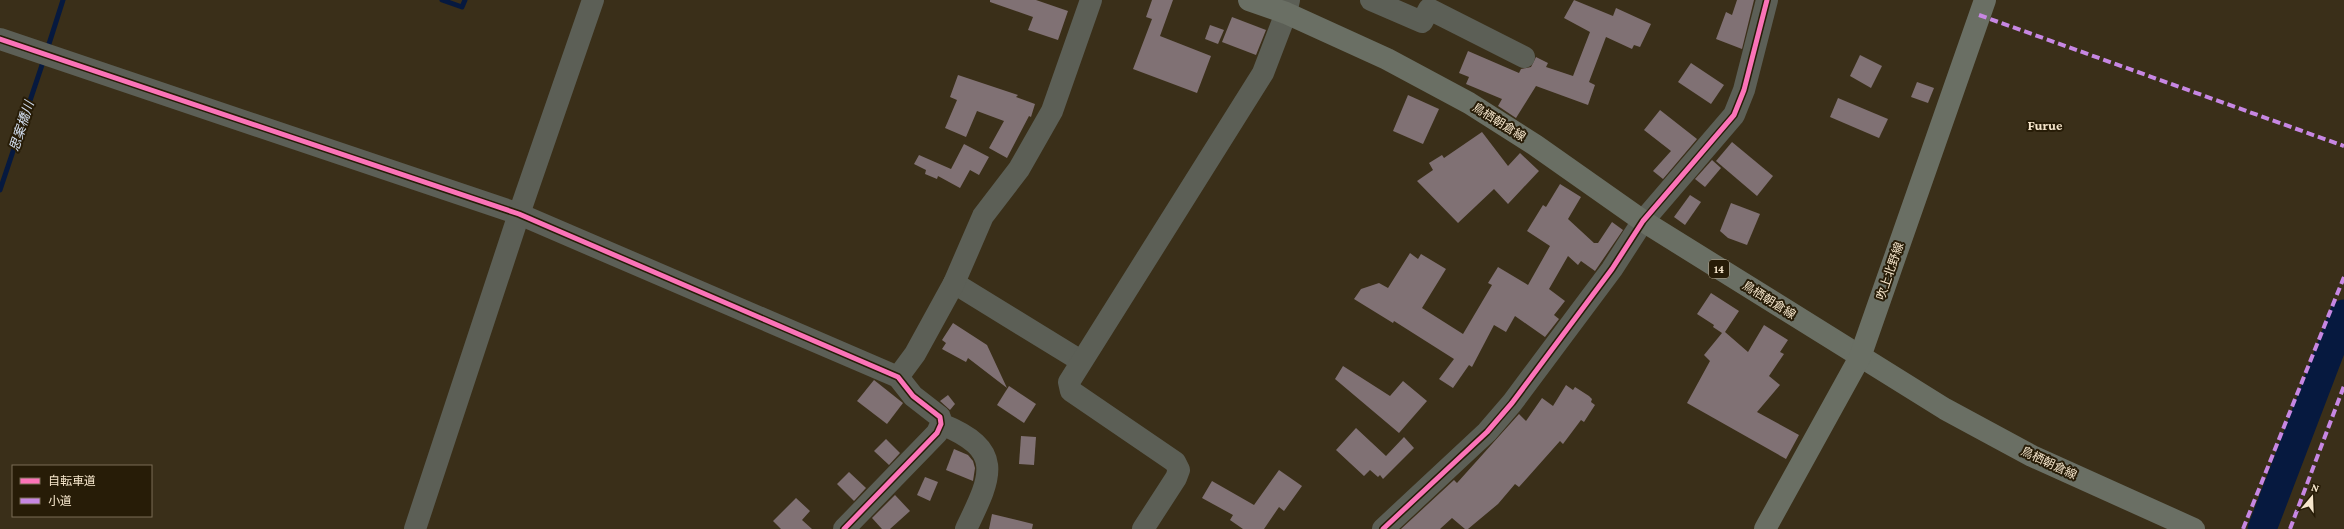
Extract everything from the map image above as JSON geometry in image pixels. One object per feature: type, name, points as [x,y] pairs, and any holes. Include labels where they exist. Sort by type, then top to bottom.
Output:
[{"type":"main road","name":"鳥栖朝倉線","points":[[1249,0],[1287,7],[1469,103],[1535,145],[1643,221],[1945,409],[2032,456],[2194,529]]},
{"type":"main road","name":"吹上北野線","points":[[1765,529],[1860,357],[1985,0]]},
{"type":"street","points":[[415,529],[519,214],[593,0]]},
{"type":"street","points":[[898,377],[915,354],[954,283],[983,216],[1019,170],[1052,111],[1091,0]]},
{"type":"street","points":[[1371,0],[1422,22],[1429,9],[1524,57]]},
{"type":"street","points":[[1383,529],[1487,432],[1512,403],[1607,276],[1643,221],[1734,115],[1744,90],[1767,0]]},
{"type":"street","points":[[1143,529],[1176,478],[1178,470],[1175,462],[1071,391],[1069,382],[1263,73],[1287,7]]},
{"type":"street","points":[[0,39],[519,214],[898,377],[914,396],[940,417],[941,424],[936,433],[844,529]]},
{"type":"street","points":[[954,283],[1081,361]]},
{"type":"street","points":[[941,424],[968,436],[977,444],[988,462],[989,476],[984,491],[966,529]]},
{"type":"building","points":[[990,0],[1036,0],[1068,11],[1058,40],[1028,30],[1033,17],[990,2]]},
{"type":"building","points":[[1152,0],[1173,0],[1160,36],[1211,56],[1197,93],[1133,69],[1152,19],[1146,17]]},
{"type":"building","points":[[1574,0],[1613,16],[1616,8],[1651,24],[1640,47],[1634,45],[1632,49],[1606,37],[1589,82],[1595,85],[1588,105],[1536,86],[1516,118],[1498,106],[1502,99],[1466,84],[1469,77],[1459,73],[1468,51],[1519,73],[1521,69],[1531,67],[1536,57],[1548,63],[1546,67],[1573,76],[1590,32],[1564,18]]},
{"type":"building","points":[[1737,0],[1754,0],[1742,49],[1716,39],[1726,12],[1732,15]]},
{"type":"building","points":[[1232,17],[1266,30],[1256,55],[1222,42]]},
{"type":"building","points":[[1210,25],[1224,30],[1218,44],[1205,39]]},
{"type":"building","points":[[1860,55],[1882,66],[1871,88],[1850,76]]},
{"type":"building","points":[[1691,63],[1724,85],[1711,104],[1678,82]]},
{"type":"building","points":[[958,75],[1018,95],[1016,97],[1035,104],[1031,117],[1029,116],[1007,158],[989,148],[1004,121],[977,111],[966,137],[945,128],[957,100],[950,97]]},
{"type":"building","points":[[1917,82],[1934,88],[1928,103],[1911,97]]},
{"type":"building","points":[[1408,95],[1439,109],[1423,144],[1393,131]]},
{"type":"building","points":[[1838,98],[1888,119],[1879,138],[1830,117]]},
{"type":"building","points":[[1660,110],[1697,139],[1663,179],[1653,171],[1671,151],[1644,130]]},
{"type":"building","points":[[1482,132],[1508,166],[1520,153],[1539,171],[1508,204],[1494,189],[1458,223],[1417,181],[1433,170],[1429,163],[1442,155],[1444,158]]},
{"type":"building","points":[[1732,142],[1773,176],[1757,196],[1716,161]]},
{"type":"building","points":[[964,144],[989,157],[979,175],[970,170],[960,188],[938,176],[937,179],[925,174],[926,170],[914,164],[919,155],[951,169]]},
{"type":"building","points":[[1712,160],[1721,168],[1705,187],[1695,179]]},
{"type":"building","points":[[1560,184],[1581,197],[1568,219],[1594,243],[1598,243],[1612,222],[1623,230],[1595,271],[1581,261],[1578,265],[1568,256],[1549,289],[1565,301],[1554,315],[1559,319],[1545,337],[1515,316],[1506,332],[1494,325],[1472,367],[1469,365],[1453,388],[1439,379],[1454,359],[1394,321],[1393,323],[1354,299],[1361,289],[1379,283],[1388,288],[1410,253],[1418,259],[1421,254],[1446,269],[1422,308],[1463,334],[1492,285],[1488,283],[1498,267],[1528,285],[1550,246],[1527,231],[1543,205],[1546,207]]},
{"type":"building","points":[[1690,195],[1701,202],[1685,225],[1674,217]]},
{"type":"building","points":[[1731,203],[1760,214],[1747,245],[1728,238],[1720,231]]},
{"type":"building","points":[[1711,293],[1739,311],[1725,332],[1748,352],[1764,325],[1788,340],[1780,352],[1784,354],[1769,376],[1780,385],[1757,412],[1799,435],[1786,459],[1687,403],[1710,361],[1704,355],[1722,333],[1713,327],[1714,325],[1697,314]]},
{"type":"building","points":[[953,323],[987,345],[1007,388],[968,358],[966,362],[942,349],[946,343],[942,340]]},
{"type":"building","points":[[1343,366],[1390,396],[1403,381],[1427,401],[1399,433],[1335,379]]},
{"type":"building","points":[[874,380],[903,403],[887,424],[857,401]]},
{"type":"building","points":[[1566,385],[1573,390],[1575,387],[1589,396],[1592,399],[1591,402],[1595,405],[1584,422],[1581,420],[1563,444],[1560,441],[1519,487],[1515,484],[1498,504],[1468,529],[1465,529],[1452,518],[1440,529],[1401,529],[1454,480],[1457,483],[1519,414],[1526,421],[1542,398],[1553,406]]},
{"type":"building","points":[[1009,386],[1036,404],[1024,423],[997,405]]},
{"type":"building","points":[[948,395],[955,404],[950,410],[940,401]]},
{"type":"building","points":[[1356,428],[1386,456],[1404,437],[1414,448],[1383,479],[1380,475],[1378,477],[1370,470],[1364,476],[1336,450]]},
{"type":"building","points":[[1021,436],[1036,437],[1034,465],[1019,464]]},
{"type":"building","points":[[886,439],[900,453],[889,465],[874,451]]},
{"type":"building","points":[[954,449],[968,455],[973,461],[975,468],[973,481],[946,470]]},
{"type":"building","points":[[1279,470],[1302,486],[1284,511],[1279,507],[1264,529],[1243,529],[1230,520],[1233,515],[1202,498],[1212,481],[1254,505]]},
{"type":"building","points":[[849,472],[866,488],[854,501],[837,484]]},
{"type":"building","points":[[925,477],[938,482],[930,501],[917,495]]},
{"type":"building","points":[[895,495],[910,511],[890,529],[882,529],[872,518]]},
{"type":"building","points":[[796,498],[810,511],[802,520],[812,529],[781,529],[773,521]]},
{"type":"building","points":[[992,514],[1033,524],[1032,529],[989,529]]},
{"type":"waterway","name":"思案橋川","points":[[48,47],[63,0]]},
{"type":"waterway","points":[[442,0],[462,7],[465,0]]},
{"type":"waterway","name":"思案橋川","points":[[0,190],[43,62]]},
{"type":"waterway","points":[[2262,529],[2344,314]]},
{"type":"marked path","points":[[1979,15],[2344,146]]},
{"type":"marked path","points":[[2243,529],[2344,277]]},
{"type":"marked path","points":[[2290,529],[2344,386]]},
{"type":"cycle path","points":[[1383,529],[1487,432],[1512,403],[1612,269],[1643,221],[1734,115],[1744,90],[1767,0]]},
{"type":"cycle path","points":[[0,39],[519,214],[898,377],[913,396],[940,417],[941,424],[937,433],[844,529]]},
{"type":"district","name":"Furue","points":[[2045,125]]}]
